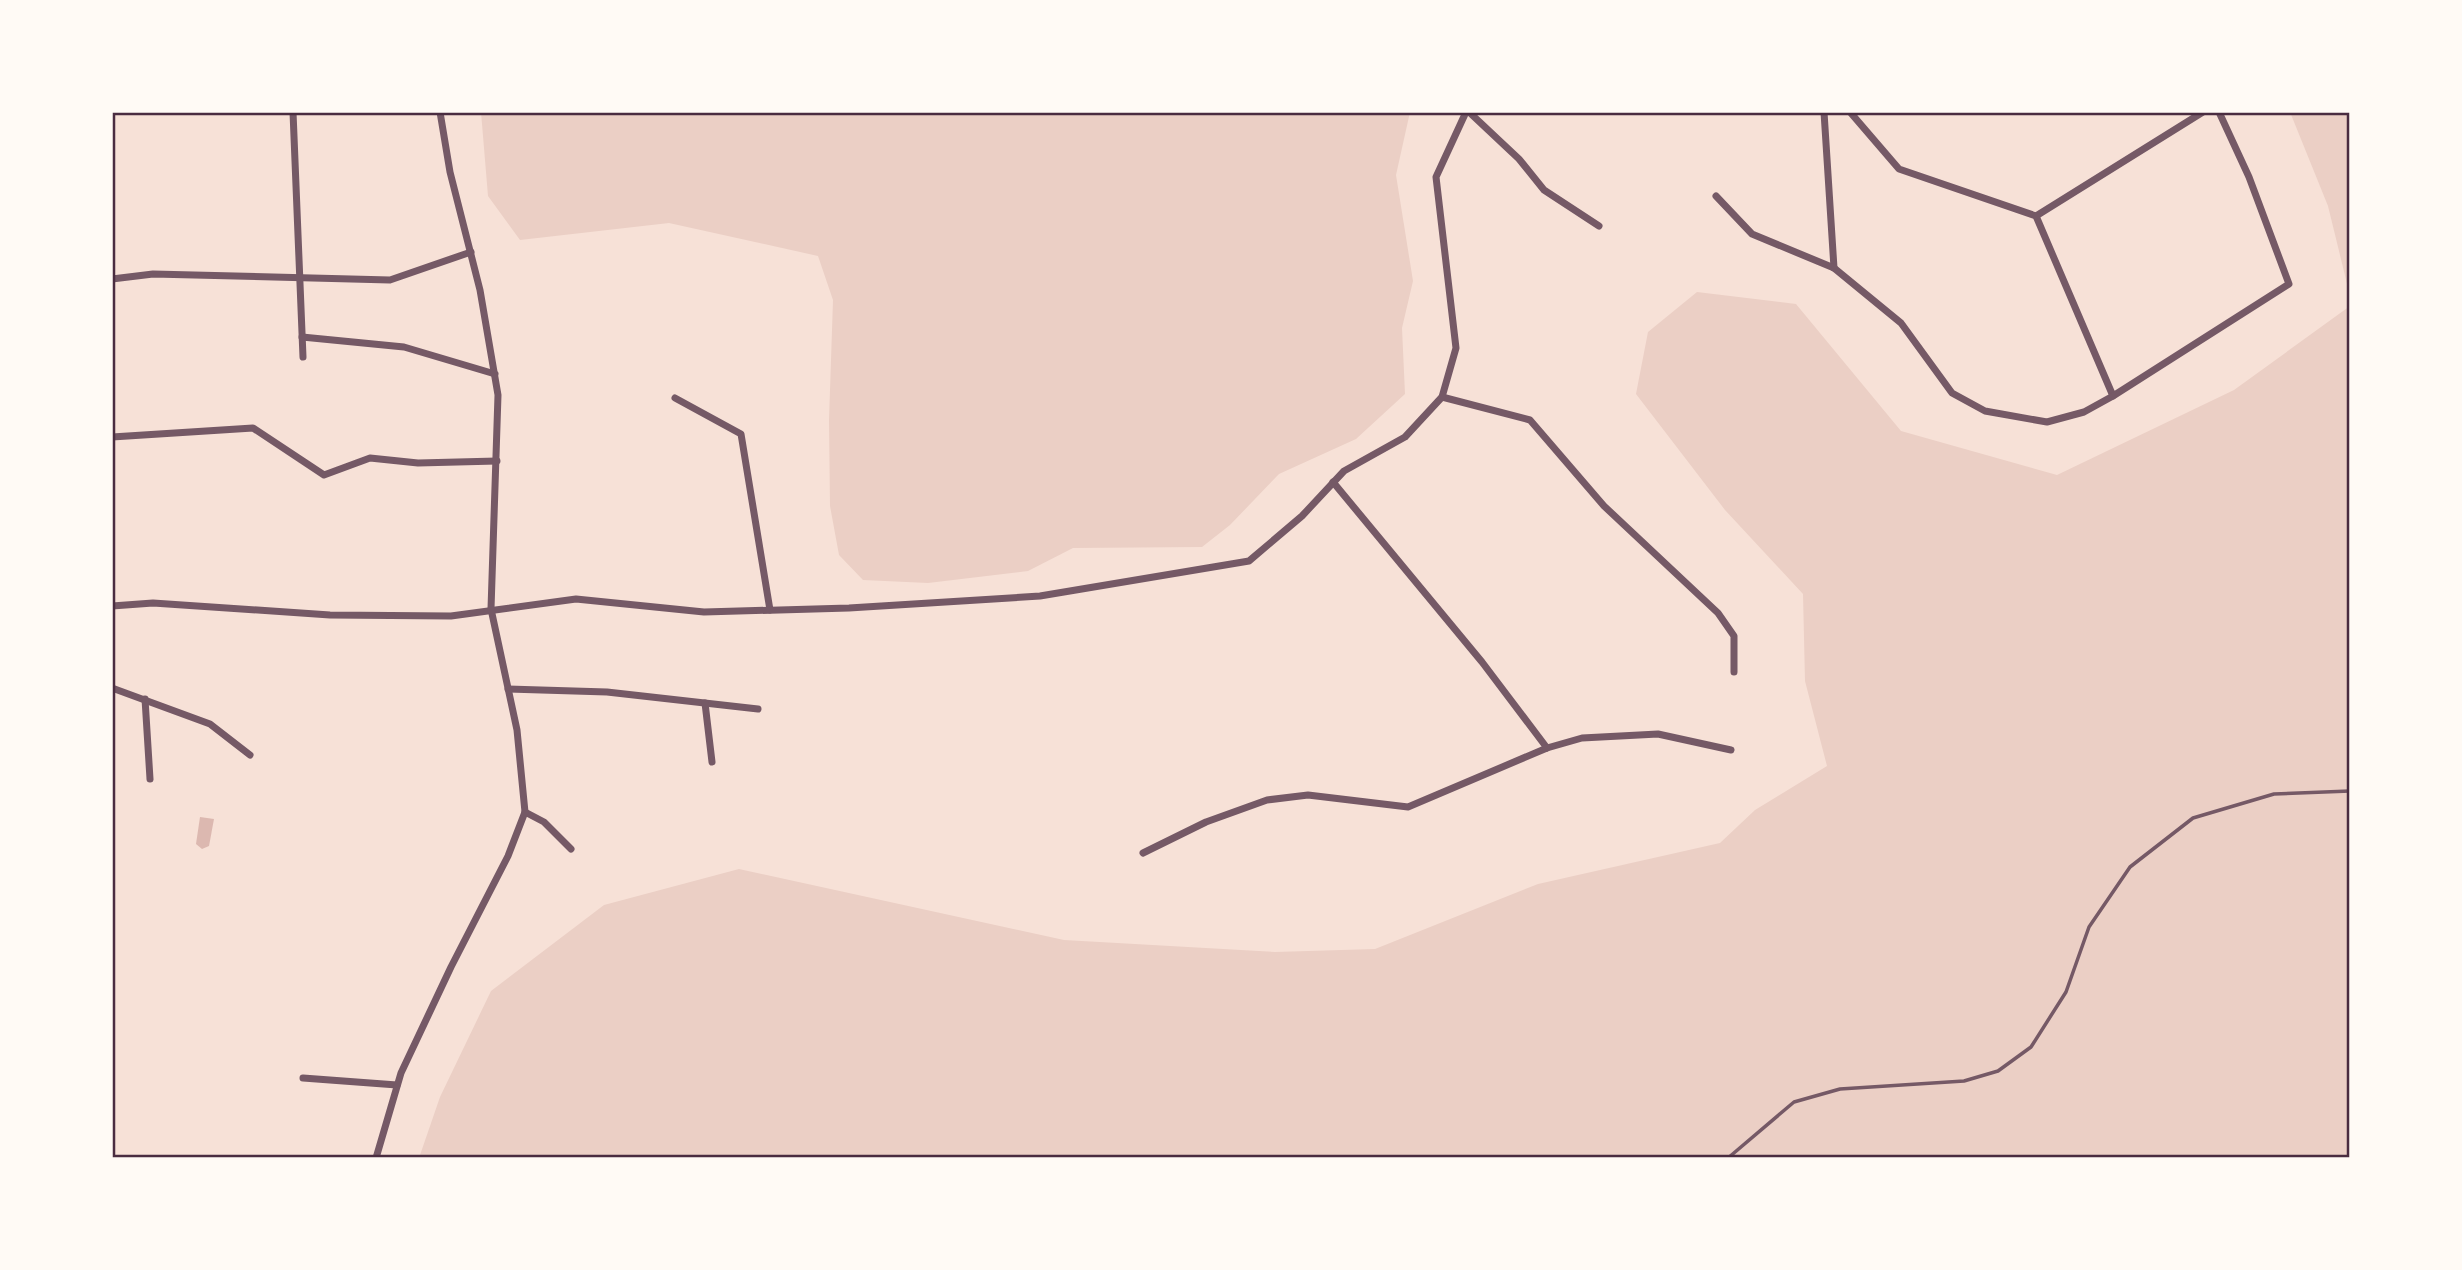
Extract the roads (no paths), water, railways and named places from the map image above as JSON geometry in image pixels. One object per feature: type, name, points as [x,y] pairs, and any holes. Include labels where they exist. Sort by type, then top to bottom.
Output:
[{"type":"street","points":[[293,112],[303,358]]},
{"type":"street","points":[[376,1158],[397,1085],[451,967],[508,856],[525,812],[517,730],[491,609],[498,461],[498,395],[471,252],[450,172],[440,112]]},
{"type":"street","points":[[112,606],[153,603],[330,615],[451,616],[576,599],[704,612],[770,610],[1040,596],[1249,561],[1302,516],[1344,471],[1405,437],[1442,397],[1456,348],[1436,177],[1468,112],[1519,159],[1544,190],[1599,226]]},
{"type":"street","points":[[1824,112],[1834,268]]},
{"type":"street","points":[[1850,112],[1899,169],[2036,216],[2113,396]]},
{"type":"street","points":[[2036,216],[2203,112]]},
{"type":"street","points":[[1716,196],[1752,234],[1834,268],[1901,324],[1952,393],[1985,411],[2047,422],[2084,412],[2113,396],[2289,284],[2249,177],[2219,112]]},
{"type":"street","points":[[112,279],[153,274],[390,279],[471,252]]},
{"type":"street","points":[[302,337],[404,347],[495,374]]},
{"type":"street","points":[[1442,397],[1530,420],[1605,506],[1718,613],[1734,636],[1734,672]]},
{"type":"street","points":[[676,398],[740,434],[770,610]]},
{"type":"street","points":[[112,437],[253,428],[324,475],[370,457],[418,463],[498,461]]},
{"type":"street","points":[[1333,482],[1482,662],[1547,748]]},
{"type":"street","points":[[112,688],[210,724],[250,755]]},
{"type":"street","points":[[508,689],[607,692],[758,709]]},
{"type":"street","points":[[145,699],[150,779]]},
{"type":"street","points":[[705,703],[712,762]]},
{"type":"street","points":[[1143,853],[1206,822],[1267,800],[1308,795],[1408,807],[1547,748],[1582,738],[1658,734],[1731,750]]},
{"type":"street","points":[[525,812],[544,822],[571,849]]},
{"type":"street","points":[[303,1078],[397,1085]]},
{"type":"lane","points":[[1728,1158],[1794,1102],[1840,1089],[1964,1081],[1998,1071],[2031,1047],[2066,992],[2089,927],[2130,867],[2193,818],[2274,794],[2350,790]]}]
